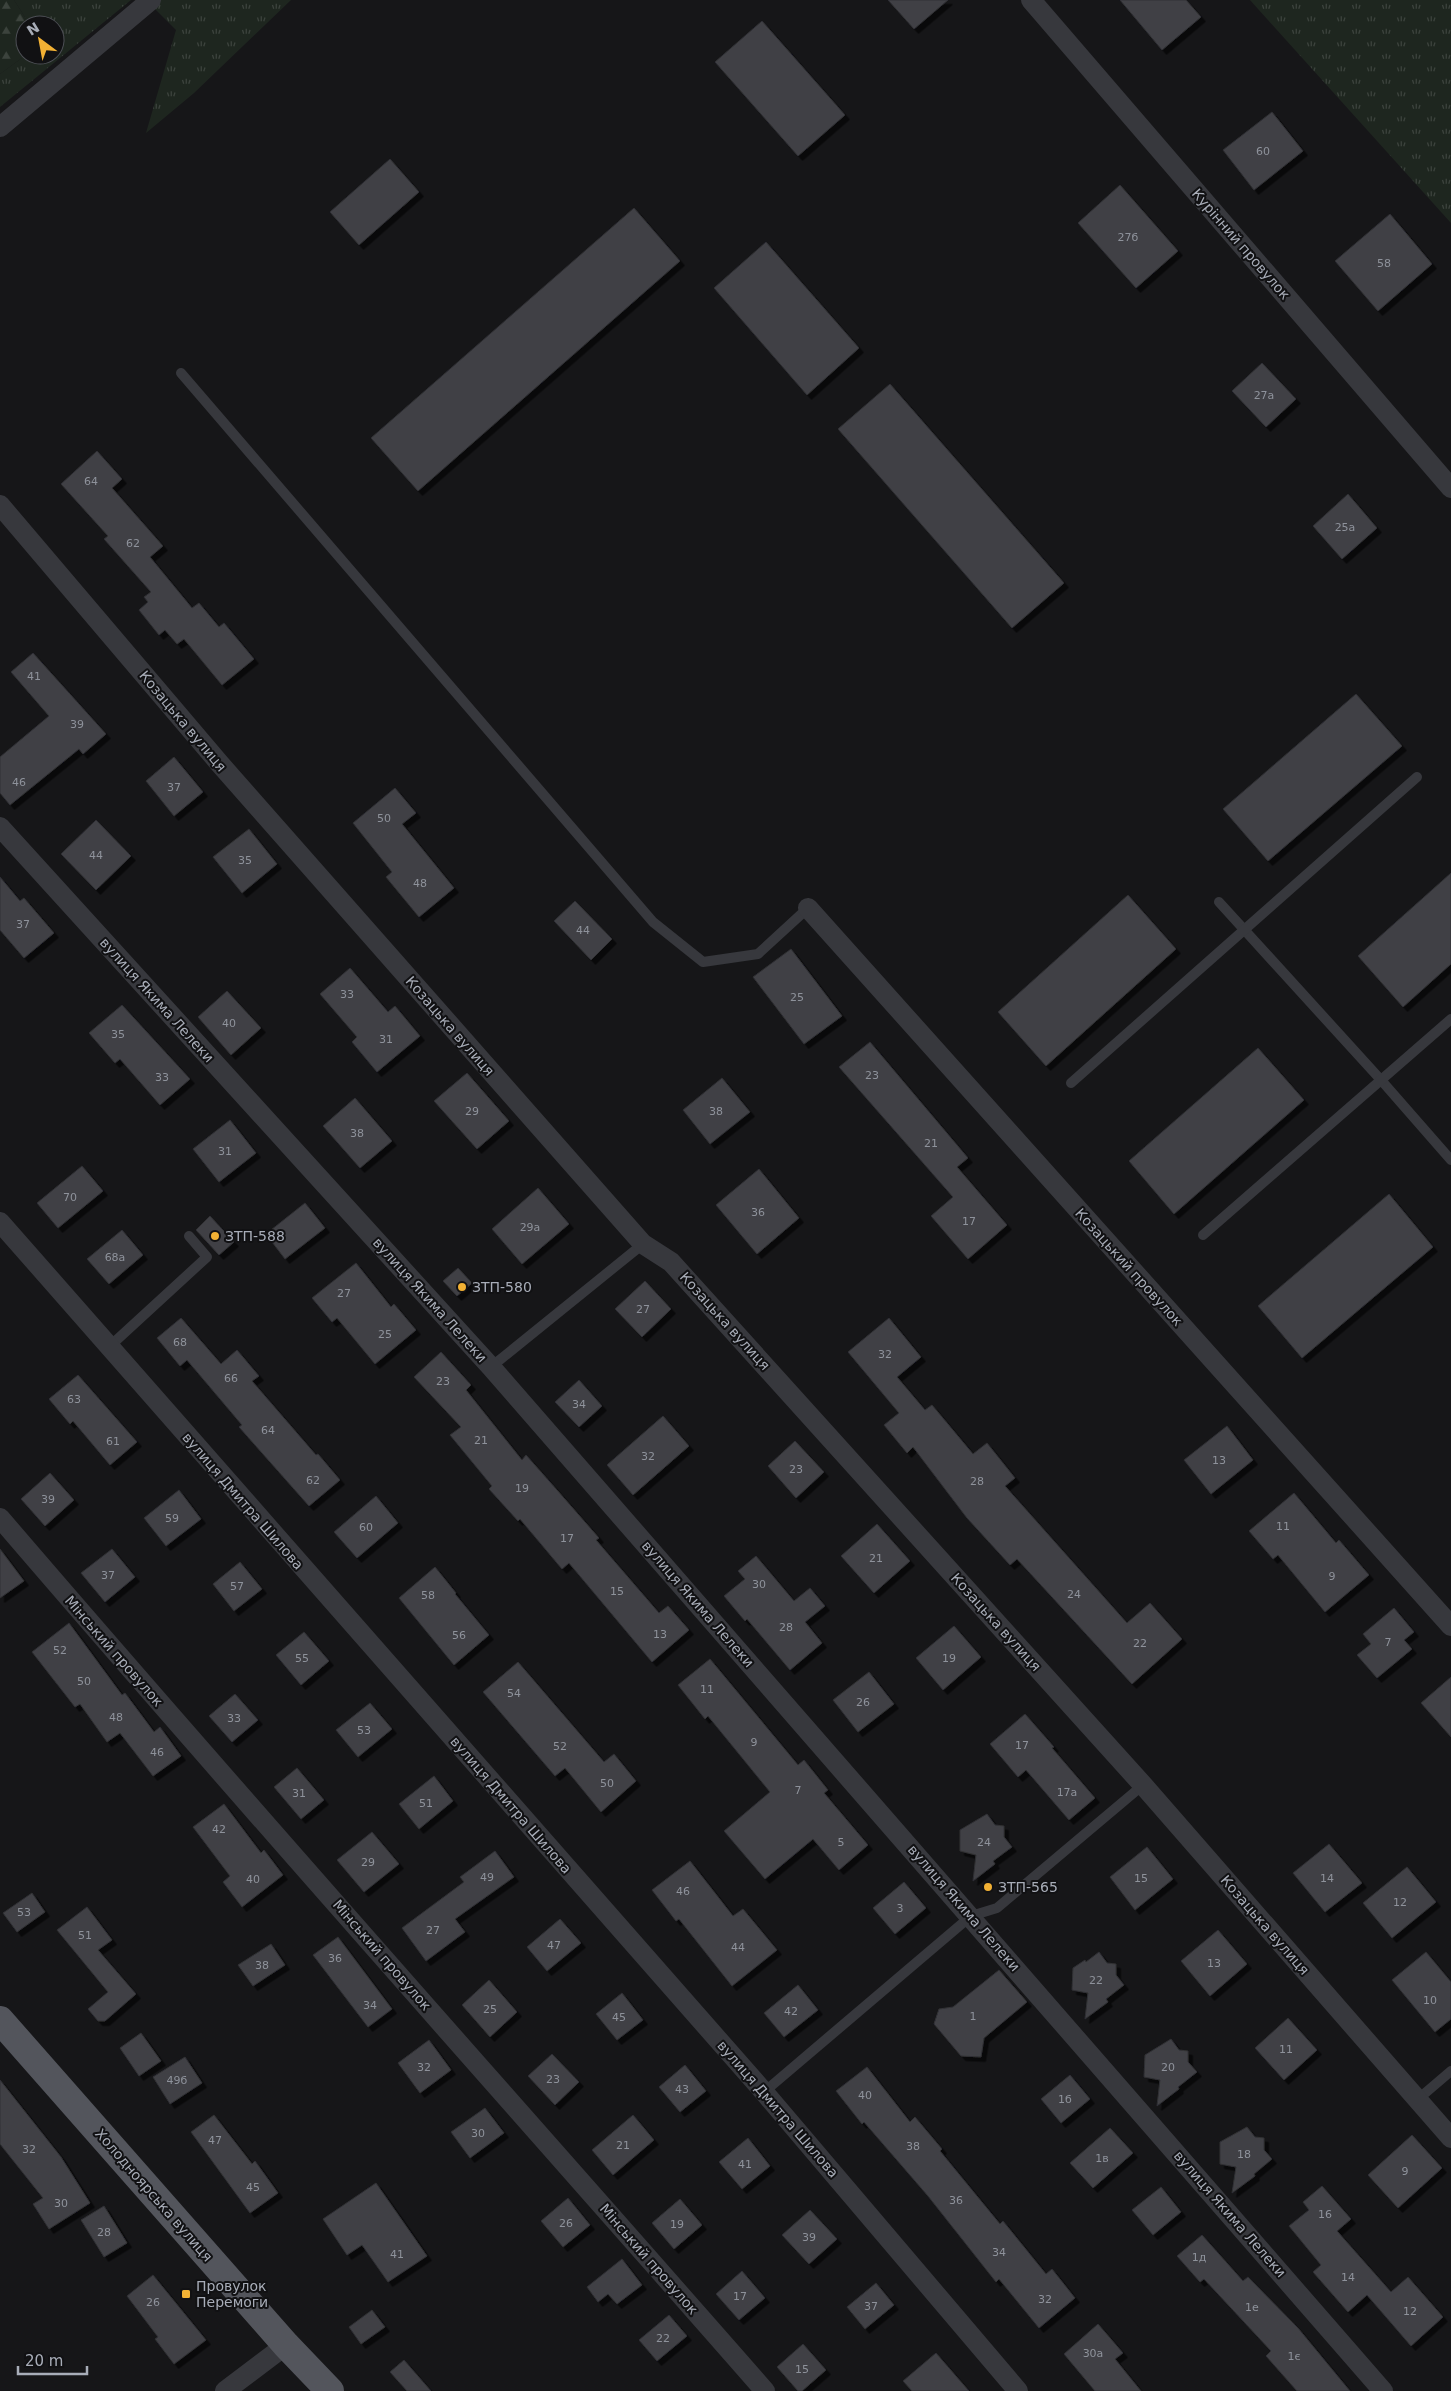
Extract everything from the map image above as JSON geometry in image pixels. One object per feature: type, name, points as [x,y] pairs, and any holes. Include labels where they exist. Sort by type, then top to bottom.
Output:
[{"type":"main road","name":"Холодноярська вулиця","points":[[0,2020],[286,2346],[330,2391]]},
{"type":"street","points":[[0,127],[151,0]]},
{"type":"street","name":"Курінний провулок","points":[[1031,0],[1451,488]]},
{"type":"street","name":"Козацька вулиця","points":[[0,506],[220,764],[643,1244],[671,1262],[1143,1785],[1451,2138]]},
{"type":"street","name":"вулиця Якима Лелеки","points":[[0,827],[491,1367],[1383,2391]]},
{"type":"street","name":"Козацький провулок","points":[[808,908],[1451,1626]]},
{"type":"street","name":"вулиця Дмитра Шилова","points":[[0,1222],[764,2092],[1018,2391]]},
{"type":"street","name":"Мінський провулок","points":[[0,1518],[185,1734],[354,1922],[765,2391]]},
{"type":"street","points":[[225,2391],[286,2346]]},
{"type":"lane","points":[[181,373],[653,922],[704,962],[758,954],[808,908]]},
{"type":"lane","points":[[1071,1083],[1417,777]]},
{"type":"lane","points":[[1219,902],[1451,1160]]},
{"type":"lane","points":[[1203,1235],[1451,1019]]},
{"type":"lane","points":[[109,1348],[207,1257],[189,1236]]},
{"type":"lane","points":[[491,1367],[643,1244]]},
{"type":"lane","points":[[764,2092],[971,1916],[997,1908],[1143,1785]]},
{"type":"lane","points":[[1417,2100],[1451,2071]]},
{"type":"green space","points":[[0,0],[14,0],[24,15],[15,15],[15,63],[0,74]]},
{"type":"green space","points":[[14,0],[131,0],[65,54],[65,15],[24,15]]},
{"type":"green space","points":[[146,0],[291,0],[194,93],[146,133],[176,30]]},
{"type":"green space","points":[[1250,0],[1451,0],[1451,223]]},
{"type":"green space","points":[[15,63],[15,65],[51,65],[0,107],[0,74]]},
{"type":"building","points":[[888,0],[948,0],[914,29]]},
{"type":"building","points":[[1120,0],[1186,0],[1201,17],[1162,50]]},
{"type":"building","points":[[762,21],[845,115],[798,156],[715,62]]},
{"type":"building","points":[[1272,112],[1303,151],[1254,190],[1223,150]]},
{"type":"building","points":[[390,159],[419,192],[359,245],[330,212]]},
{"type":"building","points":[[1120,185],[1178,251],[1136,288],[1078,223]]},
{"type":"building","points":[[634,208],[680,261],[418,491],[371,438]]},
{"type":"building","points":[[1390,214],[1432,264],[1378,311],[1335,261]]},
{"type":"building","points":[[766,242],[859,348],[807,395],[714,288]]},
{"type":"building","points":[[1262,363],[1296,399],[1266,427],[1232,391]]},
{"type":"building","points":[[890,384],[1064,583],[1012,628],[838,429]]},
{"type":"building","points":[[97,451],[122,479],[112,488],[163,546],[150,557],[192,608],[199,603],[219,627],[224,623],[254,659],[222,685],[184,639],[177,644],[165,630],[159,635],[139,610],[148,602],[144,597],[151,592],[104,539],[108,536],[61,484]]},
{"type":"building","points":[[1348,494],[1377,528],[1342,559],[1313,526]]},
{"type":"building","points":[[33,653],[106,734],[83,754],[79,749],[10,805],[0,793],[0,757],[49,716],[11,672]]},
{"type":"building","points":[[1356,694],[1402,746],[1268,861],[1223,809]]},
{"type":"building","points":[[174,757],[203,792],[174,816],[146,781]]},
{"type":"building","points":[[395,788],[416,813],[402,824],[454,888],[419,917],[386,877],[392,872],[353,823]]},
{"type":"building","points":[[96,820],[131,856],[96,890],[61,854]]},
{"type":"building","points":[[249,829],[277,864],[242,893],[213,857]]},
{"type":"building","points":[[1451,873],[1451,964],[1403,1007],[1358,956]]},
{"type":"building","points":[[0,877],[20,901],[24,898],[54,933],[24,958],[0,930]]},
{"type":"building","points":[[1128,895],[1176,949],[1046,1066],[998,1012]]},
{"type":"building","points":[[575,901],[612,939],[591,960],[554,921]]},
{"type":"building","points":[[791,949],[842,1016],[804,1044],[753,977]]},
{"type":"building","points":[[350,968],[388,1012],[395,1006],[420,1036],[377,1072],[352,1042],[357,1037],[320,994]]},
{"type":"building","points":[[227,991],[261,1028],[231,1055],[198,1017]]},
{"type":"building","points":[[122,1005],[190,1079],[160,1105],[120,1059],[115,1063],[89,1033]]},
{"type":"building","points":[[870,1042],[968,1158],[957,1167],[1007,1225],[968,1259],[931,1216],[953,1197],[839,1067]]},
{"type":"building","points":[[1258,1048],[1304,1100],[1174,1214],[1129,1161]]},
{"type":"building","points":[[467,1073],[509,1121],[477,1149],[434,1101]]},
{"type":"building","points":[[722,1078],[750,1112],[710,1144],[683,1110]]},
{"type":"building","points":[[355,1098],[392,1141],[360,1168],[323,1126]]},
{"type":"building","points":[[230,1120],[256,1153],[219,1182],[193,1149]]},
{"type":"building","points":[[82,1166],[103,1191],[58,1228],[37,1203]]},
{"type":"building","points":[[759,1169],[799,1218],[757,1254],[716,1205]]},
{"type":"building","points":[[538,1188],[569,1224],[522,1264],[492,1229]]},
{"type":"building","points":[[1389,1194],[1433,1247],[1302,1358],[1258,1306]]},
{"type":"building","points":[[305,1203],[325,1228],[285,1259],[266,1234]]},
{"type":"building","name":"ЗТП-588","points":[[210,1216],[234,1242],[219,1255],[196,1230]]},
{"type":"building","points":[[122,1230],[143,1255],[109,1284],[87,1259]]},
{"type":"building","points":[[356,1263],[391,1307],[394,1304],[416,1330],[375,1364],[337,1318],[332,1322],[312,1298]]},
{"type":"building","name":"ЗТП-580","points":[[458,1268],[472,1283],[457,1296],[443,1281]]},
{"type":"building","points":[[645,1281],[671,1309],[642,1337],[615,1309]]},
{"type":"building","points":[[181,1318],[221,1364],[237,1350],[259,1376],[252,1381],[340,1480],[309,1506],[239,1427],[242,1425],[187,1360],[180,1366],[157,1338]]},
{"type":"building","points":[[889,1318],[921,1357],[897,1377],[925,1410],[932,1405],[973,1454],[987,1443],[1015,1478],[1005,1486],[1127,1623],[1150,1603],[1182,1639],[1132,1684],[1017,1559],[1010,1565],[967,1518],[913,1447],[907,1453],[884,1425],[899,1413],[848,1352]]},
{"type":"building","points":[[441,1352],[471,1385],[466,1390],[522,1460],[526,1455],[599,1538],[596,1540],[659,1613],[668,1606],[689,1630],[652,1662],[569,1563],[562,1569],[520,1519],[518,1521],[489,1489],[492,1486],[450,1435],[461,1427],[414,1377]]},
{"type":"building","points":[[78,1375],[137,1442],[110,1465],[73,1421],[70,1424],[49,1399]]},
{"type":"building","points":[[579,1380],[602,1406],[579,1427],[555,1402]]},
{"type":"building","points":[[663,1416],[689,1446],[633,1495],[607,1465]]},
{"type":"building","points":[[1227,1426],[1253,1460],[1211,1494],[1184,1460]]},
{"type":"building","points":[[795,1441],[824,1472],[796,1498],[768,1466]]},
{"type":"building","points":[[50,1473],[74,1500],[45,1526],[21,1499]]},
{"type":"building","points":[[179,1490],[201,1519],[166,1546],[144,1518]]},
{"type":"building","points":[[1294,1493],[1336,1543],[1339,1540],[1369,1575],[1325,1612],[1278,1555],[1273,1559],[1249,1531]]},
{"type":"building","points":[[376,1496],[398,1523],[357,1558],[334,1532]]},
{"type":"building","points":[[877,1524],[910,1561],[874,1593],[841,1556]]},
{"type":"building","points":[[0,1549],[24,1581],[0,1598]]},
{"type":"building","points":[[112,1549],[135,1577],[105,1602],[81,1573]]},
{"type":"building","points":[[756,1556],[794,1601],[810,1588],[825,1606],[805,1622],[822,1643],[790,1670],[747,1619],[745,1621],[724,1596],[745,1579],[738,1571]]},
{"type":"building","points":[[240,1562],[262,1589],[234,1611],[213,1584]]},
{"type":"building","points":[[435,1567],[489,1635],[454,1665],[399,1598]]},
{"type":"building","points":[[1394,1608],[1414,1632],[1404,1640],[1412,1649],[1377,1678],[1357,1655],[1371,1644],[1363,1634]]},
{"type":"building","points":[[69,1623],[122,1695],[125,1693],[154,1732],[160,1727],[181,1756],[153,1776],[120,1733],[107,1742],[80,1704],[75,1707],[32,1652]]},
{"type":"building","points":[[954,1626],[981,1657],[943,1690],[916,1658]]},
{"type":"building","points":[[304,1632],[329,1661],[301,1685],[276,1655]]},
{"type":"building","points":[[710,1659],[798,1765],[804,1760],[828,1790],[824,1793],[868,1845],[839,1870],[813,1839],[765,1879],[724,1831],[770,1792],[708,1716],[705,1719],[678,1685]]},
{"type":"building","points":[[518,1662],[604,1762],[614,1754],[636,1781],[601,1812],[565,1768],[555,1776],[483,1692]]},
{"type":"building","points":[[869,1672],[894,1704],[858,1732],[833,1700]]},
{"type":"building","points":[[1451,1677],[1451,1737],[1421,1703]]},
{"type":"building","points":[[235,1694],[258,1720],[232,1742],[209,1716]]},
{"type":"building","points":[[370,1703],[392,1729],[358,1757],[336,1730]]},
{"type":"building","points":[[1025,1714],[1095,1798],[1069,1820],[1026,1770],[1018,1777],[990,1744]]},
{"type":"building","points":[[297,1768],[324,1800],[301,1819],[274,1787]]},
{"type":"building","points":[[434,1776],[453,1801],[419,1829],[399,1804]]},
{"type":"building","points":[[224,1804],[261,1853],[264,1850],[283,1875],[242,1907],[223,1882],[230,1876],[193,1827]]},
{"type":"building","points":[[987,1814],[995,1825],[1004,1826],[1004,1837],[1012,1847],[993,1861],[995,1864],[973,1881],[976,1855],[960,1851],[960,1830]]},
{"type":"building","points":[[372,1832],[399,1864],[364,1892],[337,1860]]},
{"type":"building","points":[[1329,1844],[1362,1883],[1325,1912],[1293,1873]]},
{"type":"building","points":[[1147,1847],[1173,1879],[1135,1910],[1110,1877]]},
{"type":"building","points":[[495,1851],[514,1877],[455,1919],[465,1932],[426,1961],[402,1928],[464,1882],[460,1877]]},
{"type":"building","points":[[690,1861],[733,1916],[743,1909],[777,1950],[732,1986],[679,1919],[676,1921],[652,1890]]},
{"type":"building","points":[[1407,1867],[1436,1902],[1392,1938],[1363,1903]]},
{"type":"building","points":[[904,1882],[926,1908],[895,1934],[873,1908]]},
{"type":"building","points":[[32,1893],[45,1912],[17,1932],[3,1913]]},
{"type":"building","points":[[87,1907],[112,1940],[98,1950],[136,1994],[105,2021],[98,2021],[88,2009],[108,1992],[57,1930]]},
{"type":"building","points":[[560,1919],[581,1943],[547,1971],[527,1947]]},
{"type":"building","points":[[1218,1930],[1247,1964],[1210,1996],[1181,1961]]},
{"type":"building","points":[[338,1937],[392,2009],[368,2027],[313,1955]]},
{"type":"building","points":[[271,1944],[285,1965],[253,1986],[238,1965]]},
{"type":"building","points":[[1099,1952],[1107,1963],[1116,1964],[1116,1975],[1124,1985],[1106,1999],[1108,2002],[1085,2019],[1088,1993],[1072,1990],[1073,1968],[1085,1960],[1086,1962]]},
{"type":"building","points":[[1426,1952],[1451,1982],[1451,2019],[1435,2032],[1392,1980]]},
{"type":"building","points":[[999,1970],[1027,2002],[984,2038],[981,2057],[961,2056],[934,2024],[939,2009],[953,2007]]},
{"type":"building","points":[[489,1980],[517,2012],[490,2037],[462,2005]]},
{"type":"building","points":[[798,1985],[818,2010],[784,2037],[764,2013]]},
{"type":"building","points":[[622,1993],[643,2020],[617,2040],[596,2014]]},
{"type":"building","points":[[1288,2018],[1317,2050],[1284,2080],[1255,2048]]},
{"type":"building","points":[[141,2033],[161,2061],[139,2076],[120,2048]]},
{"type":"building","points":[[1171,2039],[1179,2050],[1188,2051],[1188,2062],[1197,2072],[1157,2106],[1160,2080],[1144,2077],[1145,2055]]},
{"type":"building","points":[[429,2040],[451,2070],[420,2093],[398,2063]]},
{"type":"building","points":[[552,2054],[579,2082],[555,2105],[528,2076]]},
{"type":"building","points":[[185,2057],[202,2083],[170,2104],[153,2077]]},
{"type":"building","points":[[685,2065],[706,2091],[680,2112],[659,2087]]},
{"type":"building","points":[[867,2067],[910,2122],[915,2117],[942,2149],[940,2151],[1000,2224],[1003,2221],[1046,2274],[1052,2269],[1075,2298],[1039,2328],[999,2279],[996,2282],[928,2196],[864,2122],[862,2124],[836,2091]]},
{"type":"building","points":[[1070,2075],[1090,2099],[1061,2123],[1041,2099]]},
{"type":"building","points":[[0,2080],[61,2157],[90,2203],[49,2229],[33,2204],[43,2198],[0,2144]]},
{"type":"building","points":[[485,2108],[504,2133],[470,2158],[451,2132]]},
{"type":"building","points":[[214,2115],[252,2164],[255,2161],[278,2193],[250,2213],[191,2132]]},
{"type":"building","points":[[633,2115],[654,2140],[613,2175],[592,2150]]},
{"type":"building","points":[[1247,2127],[1255,2137],[1264,2138],[1264,2150],[1272,2159],[1254,2174],[1255,2176],[1232,2193],[1236,2167],[1220,2164],[1220,2142]]},
{"type":"building","points":[[1110,2128],[1133,2153],[1093,2188],[1070,2163]]},
{"type":"building","points":[[1412,2135],[1442,2168],[1398,2208],[1368,2175]]},
{"type":"building","points":[[748,2138],[770,2166],[742,2189],[719,2162]]},
{"type":"building","points":[[376,2183],[427,2256],[388,2282],[362,2245],[347,2255],[323,2219]]},
{"type":"building","points":[[1322,2186],[1351,2219],[1337,2231],[1391,2292],[1408,2277],[1443,2317],[1411,2346],[1367,2295],[1348,2312],[1313,2272],[1321,2265],[1289,2226],[1309,2210],[1303,2202]]},
{"type":"building","points":[[1161,2187],[1181,2212],[1153,2235],[1132,2210]]},
{"type":"building","points":[[568,2198],[590,2225],[563,2247],[541,2221]]},
{"type":"building","points":[[680,2199],[702,2225],[674,2249],[652,2223]]},
{"type":"building","points":[[104,2206],[127,2243],[104,2257],[81,2220]]},
{"type":"building","points":[[810,2210],[837,2239],[809,2264],[782,2235]]},
{"type":"building","points":[[1202,2235],[1243,2281],[1248,2277],[1298,2328],[1350,2391],[1297,2391],[1266,2356],[1271,2351],[1204,2279],[1200,2282],[1177,2256]]},
{"type":"building","points":[[622,2259],[642,2285],[617,2304],[608,2294],[598,2302],[587,2287]]},
{"type":"building","points":[[742,2271],[765,2298],[739,2320],[716,2294]]},
{"type":"building","points":[[153,2275],[206,2340],[174,2364],[155,2339],[158,2337],[127,2296]]},
{"type":"building","points":[[876,2283],[894,2305],[865,2329],[847,2307]]},
{"type":"building","points":[[372,2310],[385,2327],[361,2344],[349,2327]]},
{"type":"building","points":[[669,2315],[687,2336],[657,2361],[639,2340]]},
{"type":"building","points":[[1098,2324],[1123,2353],[1115,2359],[1141,2391],[1095,2391],[1064,2354]]},
{"type":"building","points":[[803,2344],[826,2370],[802,2391],[798,2391],[777,2367]]},
{"type":"building","points":[[936,2353],[969,2391],[912,2391],[903,2381]]},
{"type":"building","points":[[404,2360],[431,2391],[407,2391],[390,2372]]},
{"type":"place","name":"ЗТП-588","points":[[215,1236]]},
{"type":"place","name":"ЗТП-580","points":[[462,1287]]},
{"type":"place","name":"ЗТП-565","points":[[988,1887]]},
{"type":"place","name":"Провулок Перемоги","points":[[186,2294]]}]
